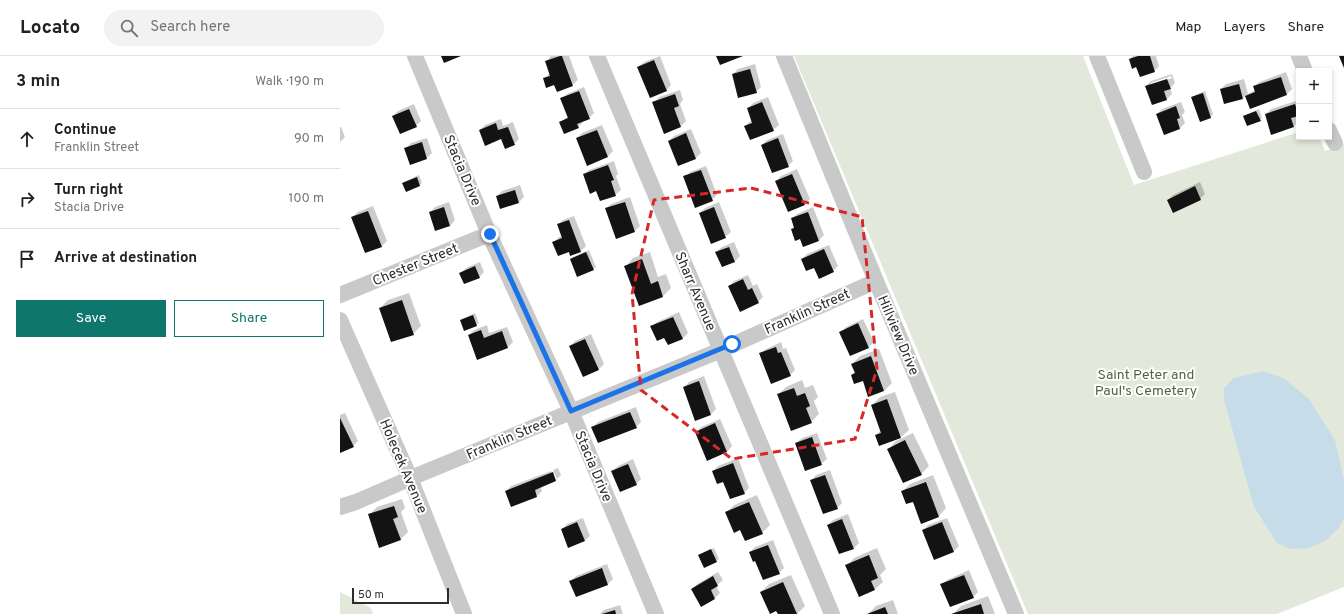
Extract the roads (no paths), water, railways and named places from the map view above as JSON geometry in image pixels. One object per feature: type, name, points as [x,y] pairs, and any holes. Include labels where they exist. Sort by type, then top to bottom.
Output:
[{"type":"street","name":"Stacia Drive","points":[[415,56],[490,234],[571,411],[656,614]]},
{"type":"street","name":"Sharr Avenue","points":[[597,56],[832,614]]},
{"type":"street","name":"Hillview Drive","points":[[784,56],[876,281],[1016,614]]},
{"type":"street","points":[[1097,56],[1144,172]]},
{"type":"street","points":[[1299,56],[1304,68]]},
{"type":"street","name":"Chester Street","points":[[340,295],[490,234]]},
{"type":"street","name":"Franklin Street","points":[[340,507],[356,502],[410,478],[721,350],[876,281]]},
{"type":"street","name":"Holecek Avenue","points":[[340,320],[410,478],[464,614]]},
{"type":"water","points":[[1263,371],[1283,378],[1309,399],[1335,440],[1344,480],[1344,518],[1339,528],[1325,541],[1309,548],[1291,549],[1277,543],[1254,507],[1224,400],[1224,388],[1234,378]]},
{"type":"park label","name":"Saint Peter and Paul's Cemetery","points":[[1146,382]]}]
